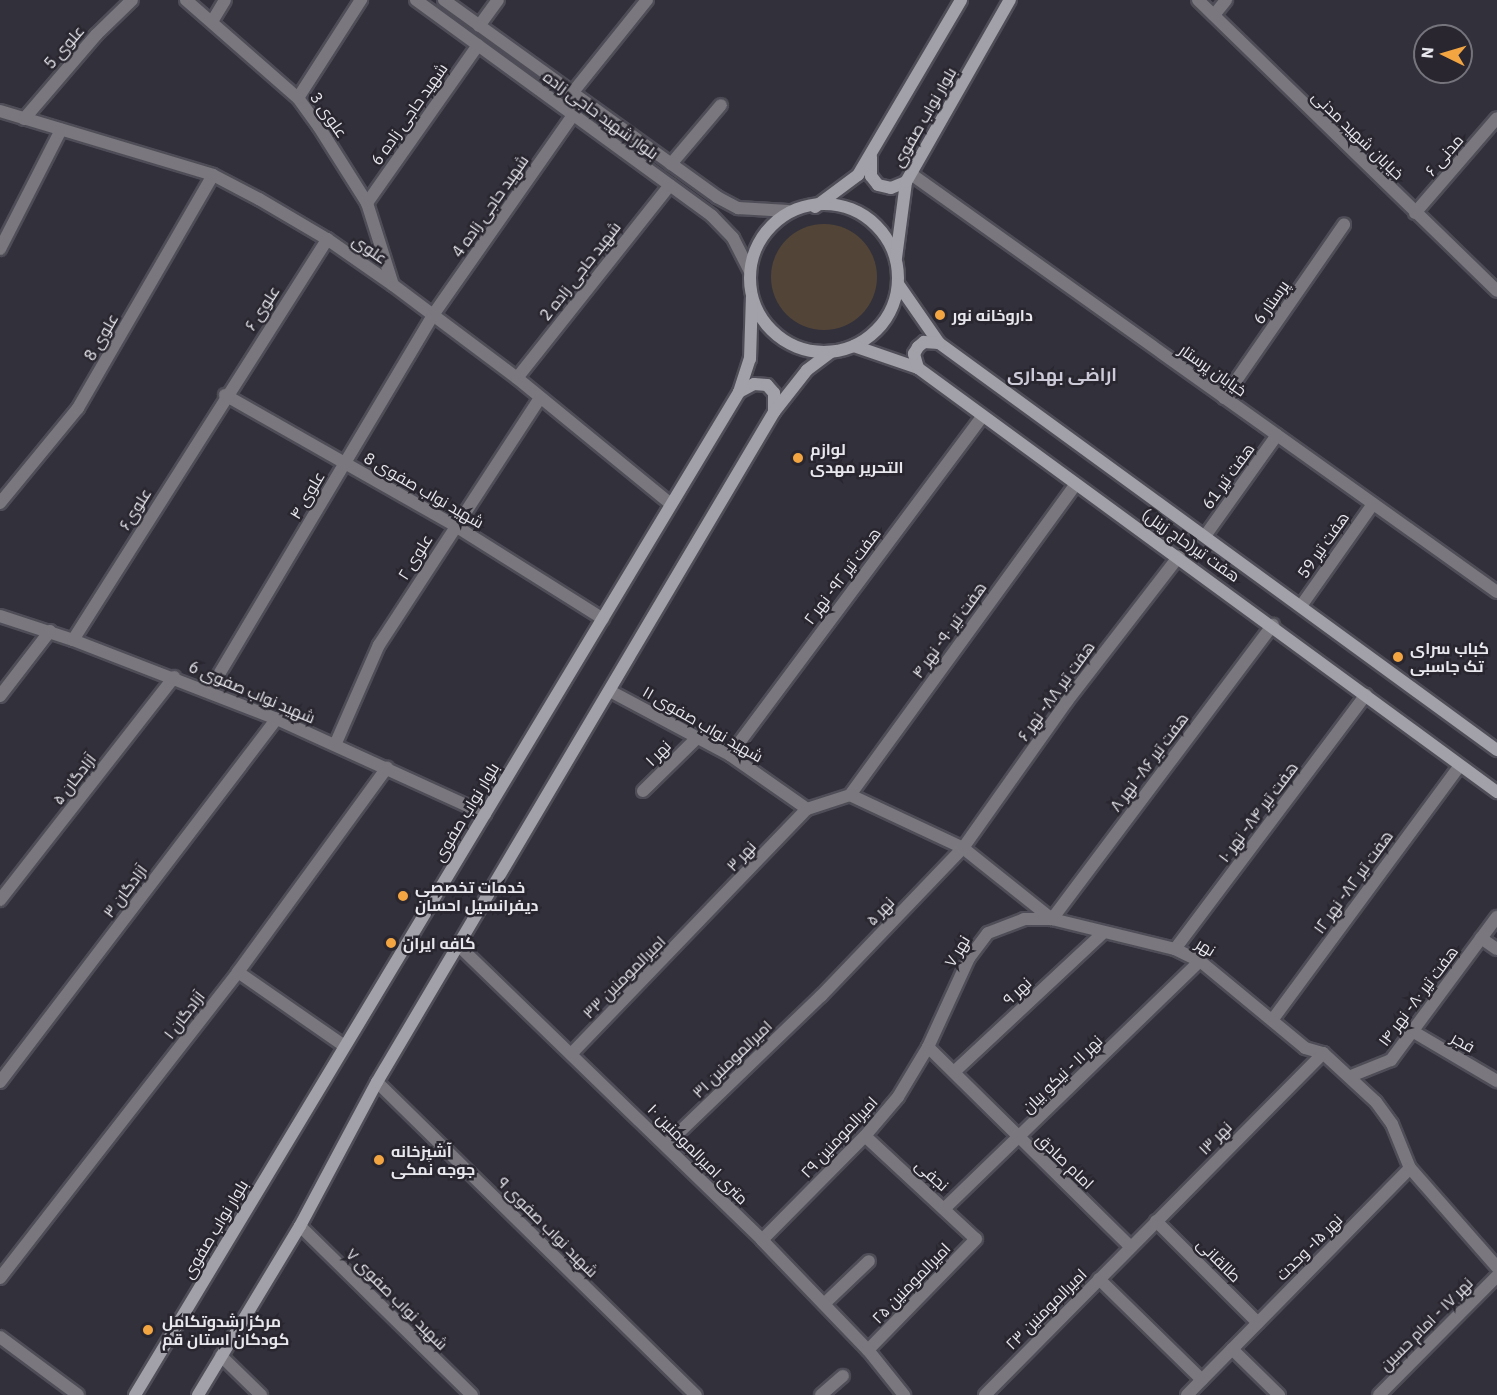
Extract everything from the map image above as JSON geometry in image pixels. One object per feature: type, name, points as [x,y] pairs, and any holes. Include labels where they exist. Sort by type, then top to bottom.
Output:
[{"type":"main road","name":"بلوار نواب صفوی","points":[[815,207],[858,175],[871,157],[961,0]]},
{"type":"main road","name":"بلوار نواب صفوی","points":[[896,259],[908,178],[1010,0]]},
{"type":"main road","points":[[871,157],[871,176],[878,185],[891,188],[908,178]]},
{"type":"main road","points":[[843,206],[867,217],[885,236],[896,259],[898,284],[891,310],[881,324],[854,346],[831,352],[805,350],[781,339],[763,321],[752,297],[750,271],[762,238],[788,212],[815,207],[843,206]]},
{"type":"main road","name":"هفت تیر(حاج زینل)","points":[[898,284],[939,344],[1497,750]]},
{"type":"main road","name":"بلوار نواب صفوی","points":[[135,1395],[343,1045],[739,393],[750,360],[752,297]]},
{"type":"main road","points":[[918,368],[914,354],[918,347],[924,342],[939,344]]},
{"type":"main road","name":"هفت تیر(حاج زینل)","points":[[854,346],[918,368],[1075,485],[1179,556],[1497,792]]},
{"type":"main road","points":[[198,1395],[300,1226],[377,1082],[774,412],[807,370],[831,352]]},
{"type":"main road","points":[[739,393],[754,384],[767,385],[774,393],[774,412]]},
{"type":"street","name":"علوی 5","points":[[24,119],[96,35],[132,0]]},
{"type":"street","name":"علوی 3","points":[[186,0],[213,20],[298,98],[367,202],[393,285]]},
{"type":"street","points":[[213,20],[225,0]]},
{"type":"street","points":[[298,98],[361,0]]},
{"type":"street","name":"بلوار شهید حاجی زاده","points":[[416,0],[670,186],[733,237],[750,271]]},
{"type":"street","name":"بلوار شهید حاجی زاده","points":[[444,0],[671,164],[738,208],[788,212]]},
{"type":"street","points":[[479,26],[498,0]]},
{"type":"street","points":[[573,92],[647,0]]},
{"type":"street","name":"خیابان شهید مدنی","points":[[1198,0],[1497,291]]},
{"type":"street","points":[[1214,15],[1227,0]]},
{"type":"street","name":"شهید حاجی زاده 6","points":[[367,202],[478,45]]},
{"type":"street","points":[[671,164],[721,105]]},
{"type":"street","name":"علوی","points":[[0,111],[213,175],[327,239],[393,285],[517,378],[671,504]]},
{"type":"street","name":"شهید حاجی زاده 4","points":[[433,315],[573,115]]},
{"type":"street","name":"مدنی ۶","points":[[1415,213],[1497,118]]},
{"type":"street","points":[[0,249],[61,130]]},
{"type":"street","name":"علوی 8","points":[[0,503],[78,408],[213,175]]},
{"type":"street","name":"خیابان پرستار","points":[[908,178],[1277,435],[1497,592]]},
{"type":"street","name":"شهید حاجی زاده 2","points":[[517,378],[670,186]]},
{"type":"street","name":"پرستار 6","points":[[1224,398],[1344,225]]},
{"type":"street","name":"علوی ۶","points":[[225,395],[327,239]]},
{"type":"street","name":"علوی ۴","points":[[209,691],[433,315]]},
{"type":"street","name":"شهید نواب صفوی 8","points":[[225,395],[454,525],[603,619]]},
{"type":"street","name":"علوی۶","points":[[73,640],[225,395]]},
{"type":"street","name":"علوی ۲","points":[[336,745],[379,645],[454,525],[540,398]]},
{"type":"street","name":"هفت تیر ۹۲- نهر ۲","points":[[730,755],[982,417]]},
{"type":"street","name":"هفت تیر 61","points":[[1205,536],[1277,435]]},
{"type":"street","name":"هفت تیر ۹۰- نهر ۴","points":[[850,795],[1075,485]]},
{"type":"street","name":"هفت تیر 59","points":[[1301,606],[1373,504]]},
{"type":"street","name":"هفت تیر ۸۸- نهر ۶","points":[[963,848],[1067,701],[1179,556]]},
{"type":"street","name":"شهید نواب صفوی 6","points":[[0,616],[50,631],[209,691],[336,745],[485,814]]},
{"type":"street","name":"هفت تیر ۸۶- نهر ۸","points":[[1052,919],[1273,625]]},
{"type":"street","points":[[0,696],[50,631]]},
{"type":"street","name":"آزادگان ۵","points":[[0,900],[174,677]]},
{"type":"street","name":"شهید نواب صفوی ۱۱","points":[[610,691],[696,739],[730,755],[807,809]]},
{"type":"street","name":"هفت تیر ۸۴- نهر ۱۰","points":[[1175,949],[1366,695]]},
{"type":"street","name":"آزادگان ۳","points":[[0,1082],[277,719]]},
{"type":"street","name":"نهر ۱","points":[[643,791],[696,739]]},
{"type":"street","name":"هفت تیر ۸۲- نهر ۱۲","points":[[1273,1019],[1460,765]]},
{"type":"street","name":"آزادگان ۱","points":[[0,1278],[238,972],[387,768]]},
{"type":"street","points":[[807,809],[850,795]]},
{"type":"street","name":"نهر","points":[[850,795],[963,848],[1052,919],[1102,934],[1175,949],[1200,961],[1273,1019],[1305,1048],[1323,1053],[1351,1077],[1392,1124],[1410,1168],[1497,1267]]},
{"type":"street","name":"نهر ۳","points":[[698,925],[807,809]]},
{"type":"street","name":"نهر ۵","points":[[821,996],[963,848]]},
{"type":"street","name":"هفت تیر ۸۰- نهر ۱۴","points":[[1351,1077],[1391,1060],[1497,917]]},
{"type":"street","name":"نهر ۷","points":[[928,1047],[969,958],[988,933],[1024,919],[1052,919]]},
{"type":"street","name":"امیرالمومنین ۳۳","points":[[572,1053],[698,925]]},
{"type":"street","name":"نهر ۹","points":[[954,1072],[1102,934]]},
{"type":"street","points":[[1481,938],[1497,949]]},
{"type":"street","name":"۱۰ متری امیرالمومنین","points":[[459,946],[572,1053],[762,1240],[868,1350],[904,1395]]},
{"type":"street","name":"نهر ۱۱ - نیکو بیان","points":[[945,1208],[1200,961]]},
{"type":"street","points":[[238,972],[343,1045]]},
{"type":"street","name":"امیرالمومنین ۳۱","points":[[666,1145],[821,996]]},
{"type":"street","name":"فجر","points":[[1412,1031],[1497,1081]]},
{"type":"street","name":"امام صادق","points":[[928,1047],[1018,1139],[1130,1246]]},
{"type":"street","name":"امیرالمومنین ۲۹","points":[[762,1240],[865,1136],[897,1097],[928,1047]]},
{"type":"street","name":"نهر ۱۳","points":[[1130,1246],[1323,1053]]},
{"type":"street","name":"شهید نواب صفوی ۹","points":[[377,1082],[696,1395]]},
{"type":"street","name":"نجفی","points":[[865,1136],[976,1239]]},
{"type":"street","name":"نهر ۱۵- وحدت","points":[[1187,1395],[1410,1168]]},
{"type":"street","name":"طالقانی","points":[[1156,1221],[1258,1323]]},
{"type":"street","name":"شهید نواب صفوی ۷","points":[[300,1226],[472,1395]]},
{"type":"street","name":"امیرالمومنین ۲۵","points":[[868,1350],[976,1239]]},
{"type":"street","name":"امیرالمومنین ۲۳","points":[[985,1395],[1130,1246]]},
{"type":"street","points":[[824,1304],[869,1261]]},
{"type":"street","name":"نهر ۱۷ - امام حسین","points":[[1378,1395],[1497,1276]]},
{"type":"street","points":[[1099,1279],[1202,1380]]},
{"type":"street","points":[[0,1337],[78,1395]]},
{"type":"street","points":[[1232,1349],[1279,1395]]},
{"type":"street","points":[[221,1356],[261,1395]]},
{"type":"street","points":[[821,1395],[843,1376]]},
{"type":"shaded area","points":[[824,224],[844,228],[861,240],[873,257],[877,277],[873,297],[861,314],[844,326],[824,330],[804,326],[787,314],[775,297],[771,277],[775,257],[787,240],[804,228]]},
{"type":"place","name":"داروخانه نور","points":[[940,315]]},
{"type":"place","name":"لوازم التحریر مهدی","points":[[798,458]]},
{"type":"place","name":"کباب سرای تک جاسبی","points":[[1398,657]]},
{"type":"place","name":"خدمات تخصصی دیفرانسیل احسان","points":[[403,896]]},
{"type":"place","name":"کافه ایران","points":[[391,943]]},
{"type":"place","name":"آشپزخانه جوجه نمکی","points":[[379,1160]]},
{"type":"place","name":"مرکز رشدوتکامل کودکان استان قم","points":[[148,1330]]},
{"type":"district","name":"اراضی بهداری","points":[[1062,375]]}]
